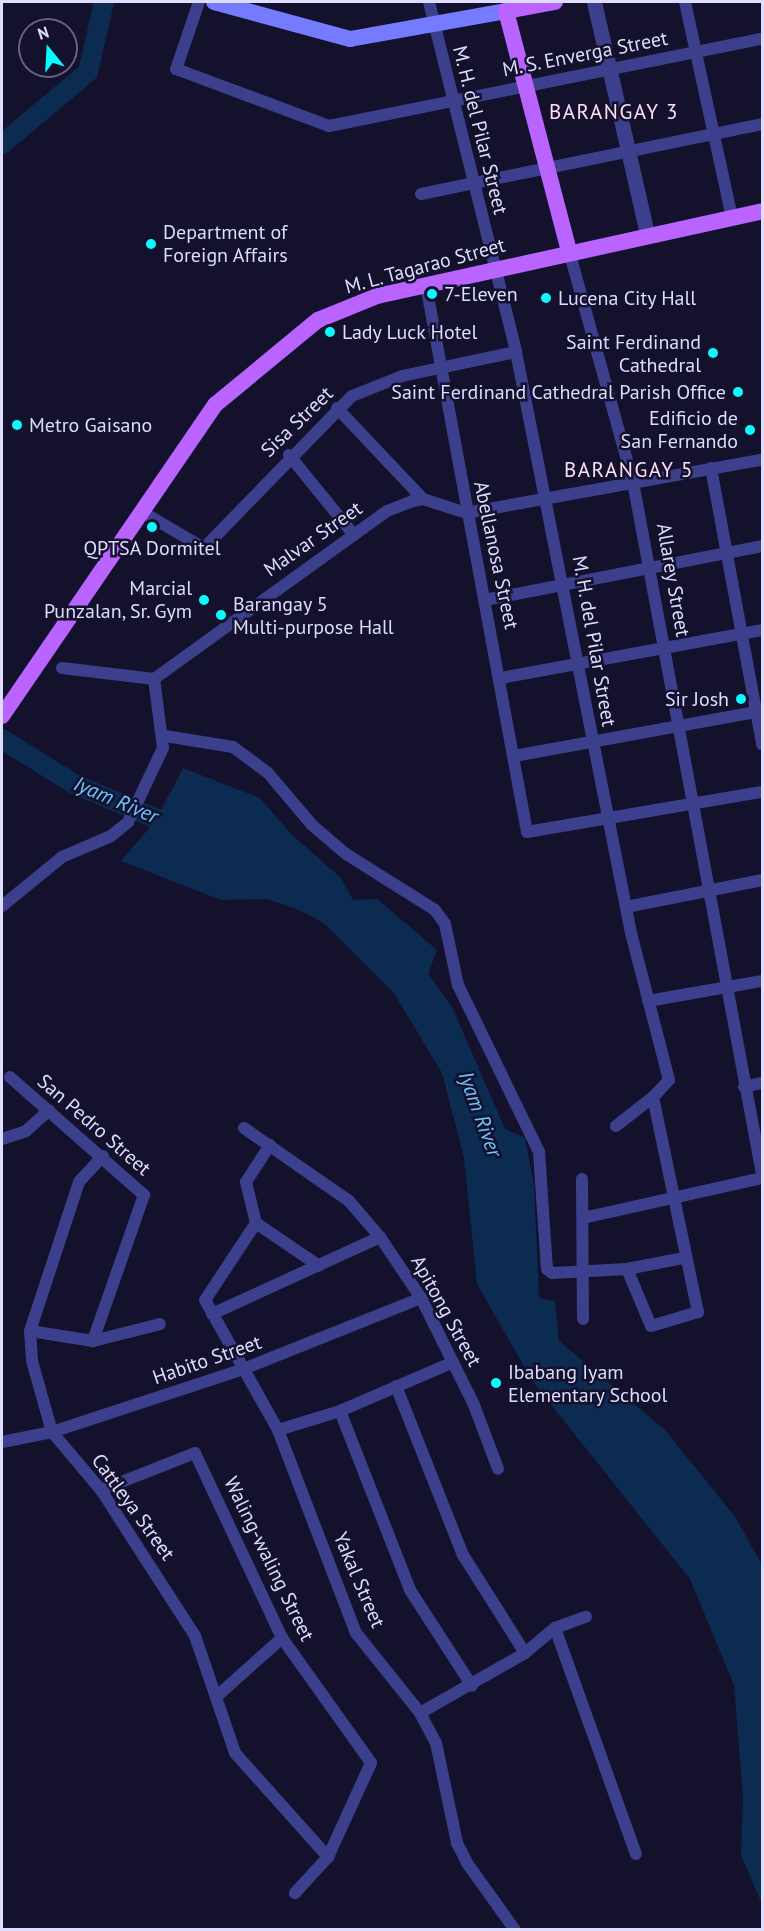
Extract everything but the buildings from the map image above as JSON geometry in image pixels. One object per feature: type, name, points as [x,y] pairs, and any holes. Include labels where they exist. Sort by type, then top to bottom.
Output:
[{"type":"main road","points":[[214,2],[350,39],[434,26],[505,6],[555,2]]},
{"type":"main road","name":"Allarey Street","points":[[505,6],[543,166],[569,251]]},
{"type":"main road","name":"M. L. Tagarao Street","points":[[3,714],[144,513],[216,404],[282,346],[334,312],[426,285],[569,251],[762,211]]},
{"type":"street","name":"M. S. Enverga Street","points":[[199,2],[176,69],[329,126],[451,102],[522,85],[762,39]]},
{"type":"street","name":"M. H. del Pilar Street","points":[[429,2],[451,102],[516,352],[548,498],[607,818],[648,1001],[669,1080],[653,1096]]},
{"type":"street","points":[[594,2],[647,234]]},
{"type":"street","points":[[685,2],[732,217]]},
{"type":"street","points":[[421,194],[543,166],[762,124]]},
{"type":"street","name":"Allarey Street","points":[[569,251],[633,482],[724,987],[762,1176]]},
{"type":"street","name":"Abellanosa Street","points":[[426,285],[466,513],[501,678],[527,832],[607,818]]},
{"type":"street","name":"Sisa Street","points":[[144,513],[204,548],[289,455],[337,408],[372,385],[516,352]]},
{"type":"street","points":[[337,408],[423,499],[466,513],[762,459]]},
{"type":"street","points":[[289,455],[354,536]]},
{"type":"street","points":[[711,468],[742,633],[760,712],[762,744]]},
{"type":"street","name":"Malvar Street","points":[[154,679],[387,512],[423,499]]},
{"type":"street","points":[[486,600],[762,546]]},
{"type":"street","points":[[501,678],[762,630]]},
{"type":"street","points":[[2,906],[62,857],[111,836],[128,822],[151,779],[165,736],[154,679],[62,668]]},
{"type":"street","points":[[514,756],[592,740],[760,712]]},
{"type":"street","points":[[165,736],[233,747],[267,773],[312,825],[346,854],[435,910],[445,924],[458,985],[539,1152],[547,1269],[583,1271],[627,1269],[683,1258]]},
{"type":"street","points":[[607,818],[762,792]]},
{"type":"street","points":[[626,906],[762,880]]},
{"type":"street","points":[[648,1001],[762,981]]},
{"type":"street","name":"San Pedro Street","points":[[9,1077],[103,1156],[144,1195],[93,1341]]},
{"type":"street","points":[[744,1087],[762,1083]]},
{"type":"street","points":[[616,1126],[653,1096],[683,1258],[698,1312],[651,1326],[627,1269]]},
{"type":"street","points":[[2,1139],[26,1131],[49,1110]]},
{"type":"street","name":"Apitong Street","points":[[244,1128],[349,1201],[380,1236],[421,1298],[453,1362],[498,1469]]},
{"type":"street","points":[[270,1145],[246,1182],[256,1223],[319,1266]]},
{"type":"street","name":"Cattleya Street","points":[[103,1156],[79,1182],[30,1331],[32,1361],[52,1432],[101,1490],[195,1636],[235,1753],[328,1857]]},
{"type":"street","points":[[584,1218],[673,1200],[762,1176]]},
{"type":"street","points":[[582,1179],[583,1319]]},
{"type":"street","name":"Yakal Street","points":[[256,1223],[205,1300],[242,1370],[278,1430],[356,1633],[420,1713],[436,1743],[457,1843],[480,1887],[514,1929]]},
{"type":"street","points":[[212,1314],[380,1236]]},
{"type":"street","name":"Habito Street","points":[[2,1442],[52,1432],[242,1370],[421,1298]]},
{"type":"street","points":[[30,1331],[93,1341],[160,1324]]},
{"type":"street","points":[[278,1430],[340,1411],[453,1362]]},
{"type":"street","points":[[396,1386],[463,1554],[525,1653]]},
{"type":"street","points":[[340,1411],[410,1590],[472,1686]]},
{"type":"street","name":"Waling-waling Street","points":[[101,1490],[195,1453],[282,1638],[371,1763],[328,1857]]},
{"type":"street","points":[[420,1713],[472,1686],[525,1653],[555,1628],[586,1617]]},
{"type":"street","points":[[555,1628],[636,1854]]},
{"type":"street","points":[[216,1697],[282,1638]]},
{"type":"street","points":[[295,1893],[328,1857]]},
{"type":"water","points":[[183,768],[260,798],[291,834],[341,878],[353,900],[377,899],[437,950],[428,974],[452,1007],[505,1129],[525,1138],[534,1185],[539,1298],[555,1301],[559,1341],[665,1430],[736,1518],[762,1565],[762,1904],[741,1855],[743,1797],[734,1685],[690,1579],[533,1382],[477,1284],[464,1158],[442,1073],[394,993],[324,923],[299,910],[267,899],[221,900],[121,861],[156,820]]},
{"type":"waterway","name":"Iyam River","points":[[2,144],[88,72],[104,2]]},
{"type":"waterway","name":"Iyam River","points":[[2,739],[74,784],[181,829]]},
{"type":"place","name":"Department of Foreign Affairs","points":[[151,244]]},
{"type":"place","name":"7-Eleven","points":[[432,294]]},
{"type":"place","name":"Lucena City Hall","points":[[546,298]]},
{"type":"place","name":"Lady Luck Hotel","points":[[330,332]]},
{"type":"place","name":"Saint Ferdinand Cathedral","points":[[713,353]]},
{"type":"place","name":"Saint Ferdinand Cathedral Parish Office","points":[[738,392]]},
{"type":"place","name":"Metro Gaisano","points":[[17,425]]},
{"type":"place","name":"Edificio de San Fernando","points":[[750,430]]},
{"type":"place","name":"QPTSA Dormitel","points":[[152,527]]},
{"type":"place","name":"Marcial Punzalan, Sr. Gym","points":[[204,600]]},
{"type":"place","name":"Barangay 5 Multi-purpose Hall","points":[[221,615]]},
{"type":"place","name":"Sir Josh","points":[[741,699]]},
{"type":"place","name":"Ibabang Iyam Elementary School","points":[[496,1383]]},
{"type":"district","name":"BARANGAY 3","points":[[614,112]]},
{"type":"district","name":"BARANGAY 5","points":[[629,470]]}]
